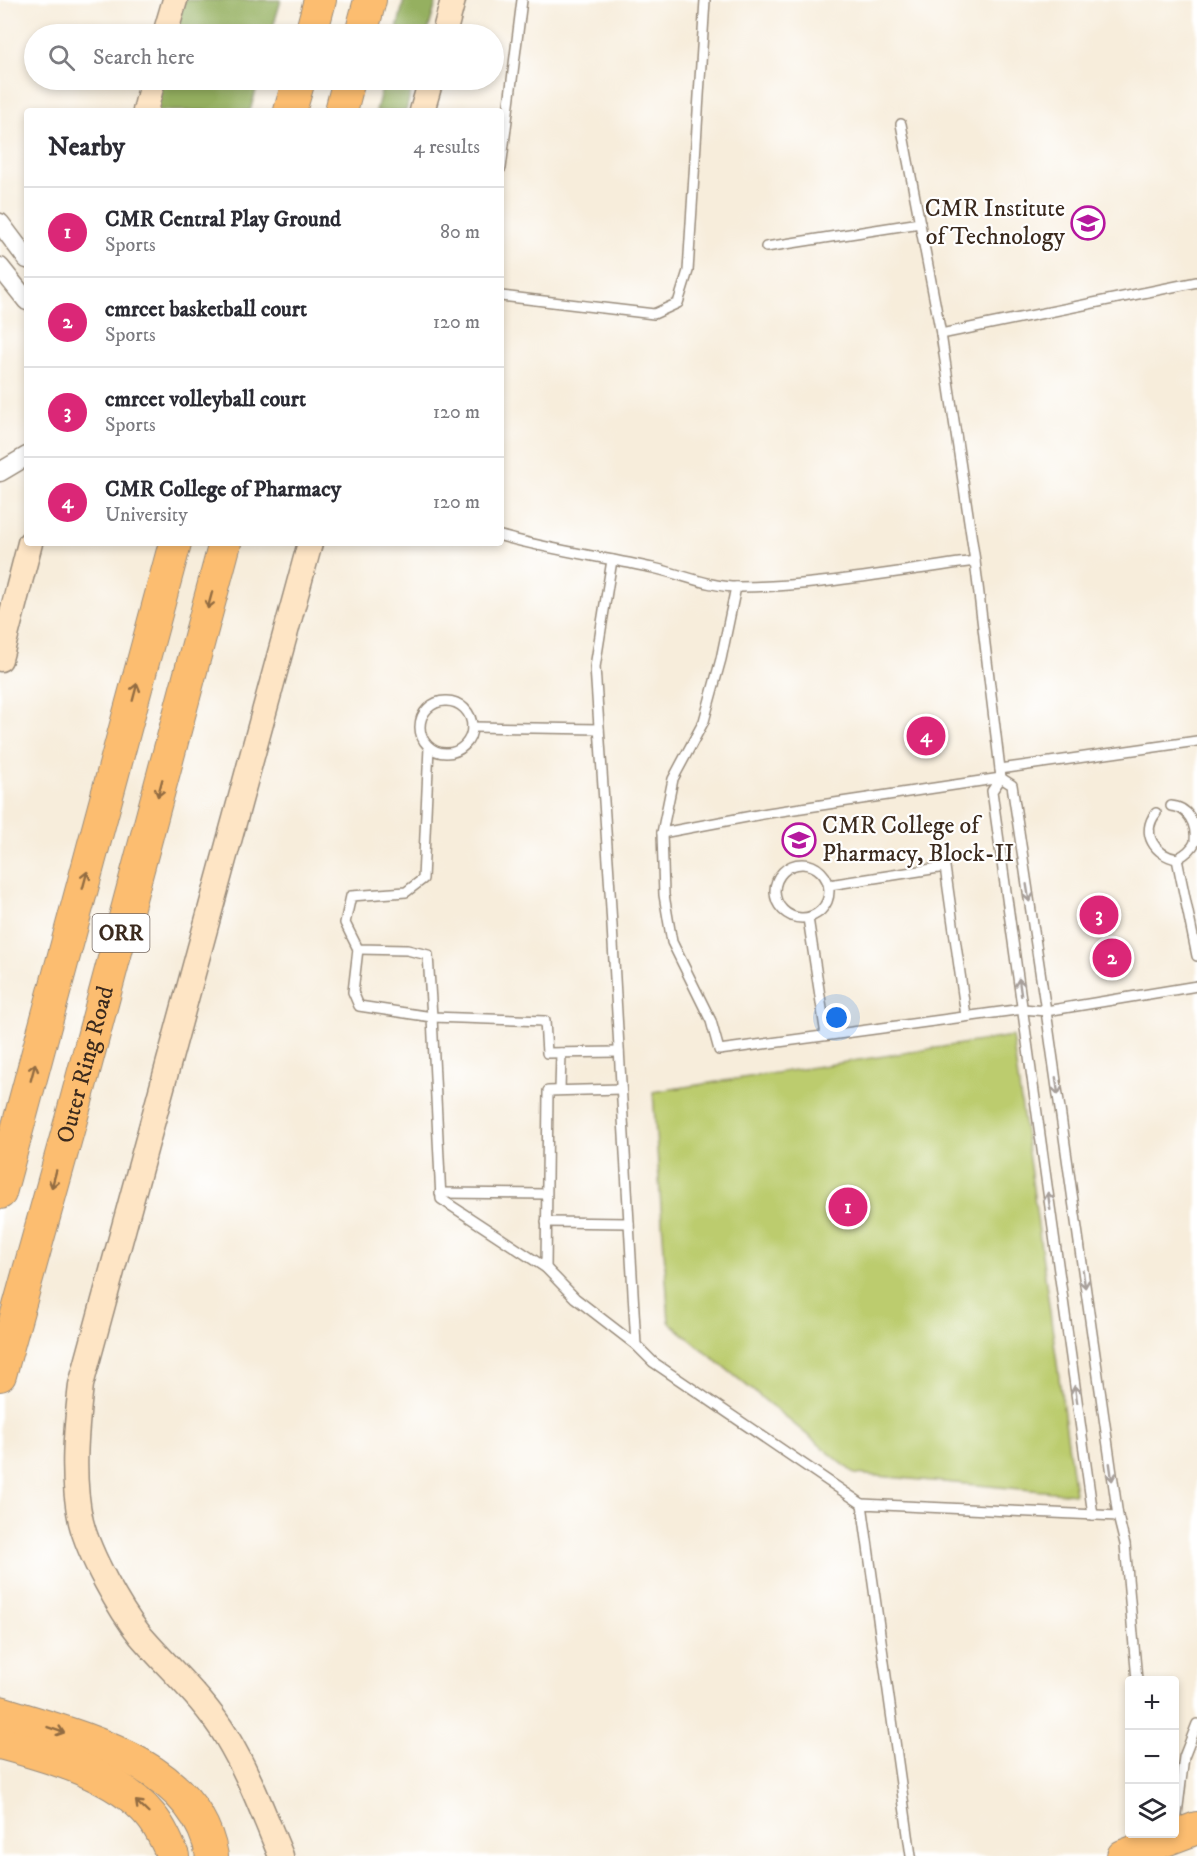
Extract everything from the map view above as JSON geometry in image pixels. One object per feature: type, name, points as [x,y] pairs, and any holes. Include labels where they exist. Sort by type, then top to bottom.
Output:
[{"type":"highway","points":[[314,24],[320,0]]},
{"type":"highway","points":[[364,24],[370,0]]},
{"type":"highway","points":[[291,108],[296,90]]},
{"type":"highway","points":[[342,108],[346,90]]},
{"type":"highway","name":"Outer Ring Road","points":[[0,1193],[174,546]]},
{"type":"highway","name":"Outer Ring Road","points":[[0,1375],[72,1116],[224,546]]},
{"type":"highway","points":[[0,1157],[18,1129]]},
{"type":"highway","points":[[0,1712],[106,1747],[151,1770],[181,1793],[199,1819],[212,1856]]},
{"type":"highway","points":[[0,1743],[43,1755],[103,1779],[137,1802],[151,1815],[173,1856]]},
{"type":"highway","points":[[1123,1856],[1177,1840]]},
{"type":"main road","points":[[168,24],[175,0]]},
{"type":"main road","points":[[447,24],[453,0]]},
{"type":"main road","points":[[145,108],[150,90]]},
{"type":"main road","points":[[423,108],[428,90]]},
{"type":"main road","points":[[0,659],[29,546]]},
{"type":"main road","points":[[281,1856],[249,1779],[225,1734],[200,1702],[138,1633],[103,1577],[81,1522],[76,1474],[77,1421],[81,1385],[309,546]]},
{"type":"street","points":[[0,223],[24,255]]},
{"type":"street","points":[[0,267],[24,297]]},
{"type":"street","points":[[0,472],[24,458]]},
{"type":"lane","points":[[504,144],[522,0]]},
{"type":"lane","points":[[504,296],[654,314],[678,303],[688,271],[705,0]]},
{"type":"lane","points":[[901,124],[940,334],[975,561],[1001,773],[992,791],[1093,1515]]},
{"type":"lane","points":[[766,247],[920,223]]},
{"type":"lane","points":[[940,334],[1197,282]]},
{"type":"lane","points":[[504,537],[528,544],[655,568],[707,583],[736,587],[794,585],[975,561]]},
{"type":"lane","points":[[612,560],[595,668],[636,1344]]},
{"type":"lane","points":[[736,587],[721,659],[704,721],[673,779],[662,833],[664,895],[672,942],[711,1021],[719,1050],[1023,1009],[1046,1011],[1197,986]]},
{"type":"lane","points":[[442,700],[456,703],[468,712],[472,727],[468,741],[457,751],[442,754],[429,747],[420,735],[420,720],[428,707],[442,700]]},
{"type":"lane","points":[[472,727],[599,729]]},
{"type":"lane","points":[[662,833],[1197,741]]},
{"type":"lane","points":[[429,747],[423,879],[406,892],[351,896],[345,923],[358,949],[353,992],[359,1006],[432,1017],[545,1021],[548,1053],[620,1052]]},
{"type":"lane","points":[[1001,773],[1012,785],[1046,1011],[1118,1516],[1125,1544],[1137,1676]]},
{"type":"lane","points":[[1156,813],[1151,818],[1150,827],[1154,845],[1159,853],[1177,859],[1188,853],[1196,841],[1195,823],[1185,809],[1171,806]]},
{"type":"lane","points":[[1177,859],[1197,956]]},
{"type":"lane","points":[[797,863],[811,864],[823,873],[830,885],[829,900],[821,912],[808,918],[793,917],[781,909],[775,895],[776,881],[784,869],[797,863]]},
{"type":"lane","points":[[830,885],[945,867],[966,1016]]},
{"type":"lane","points":[[808,918],[826,1035]]},
{"type":"lane","points":[[358,949],[407,950],[428,955],[441,1200],[546,1268],[575,1298],[636,1344],[653,1362],[862,1504],[1118,1516]]},
{"type":"lane","points":[[561,1053],[561,1090]]},
{"type":"lane","points":[[546,1268],[548,1091],[621,1089]]},
{"type":"lane","points":[[440,1193],[546,1194]]},
{"type":"lane","points":[[546,1222],[629,1223]]},
{"type":"lane","points":[[862,1504],[911,1856]]},
{"type":"lane","points":[[1177,1840],[1184,1756],[1197,1724]]},
{"type":"green space","points":[[184,0],[281,0],[274,24],[178,24]]},
{"type":"green space","points":[[404,0],[437,0],[430,24],[398,24]]},
{"type":"green space","points":[[160,90],[256,90],[251,108],[155,108]]},
{"type":"green space","points":[[381,90],[411,90],[407,108],[377,108]]},
{"type":"green space","points":[[1012,1036],[1075,1494],[855,1474],[669,1322],[653,1092]]},
{"type":"place","name":"CMR Institute of Technology","points":[[1088,223]]},
{"type":"place","name":"CMR College of Pharmacy","points":[[926,736]]},
{"type":"place","name":"CMR College of Pharmacy, Block-II","points":[[799,840]]},
{"type":"place","name":"cmrcet volleyball court","points":[[1099,915]]},
{"type":"place","name":"cmrcet basketball court","points":[[1112,958]]},
{"type":"place","name":"CMR Central Play Ground","points":[[848,1207]]}]
